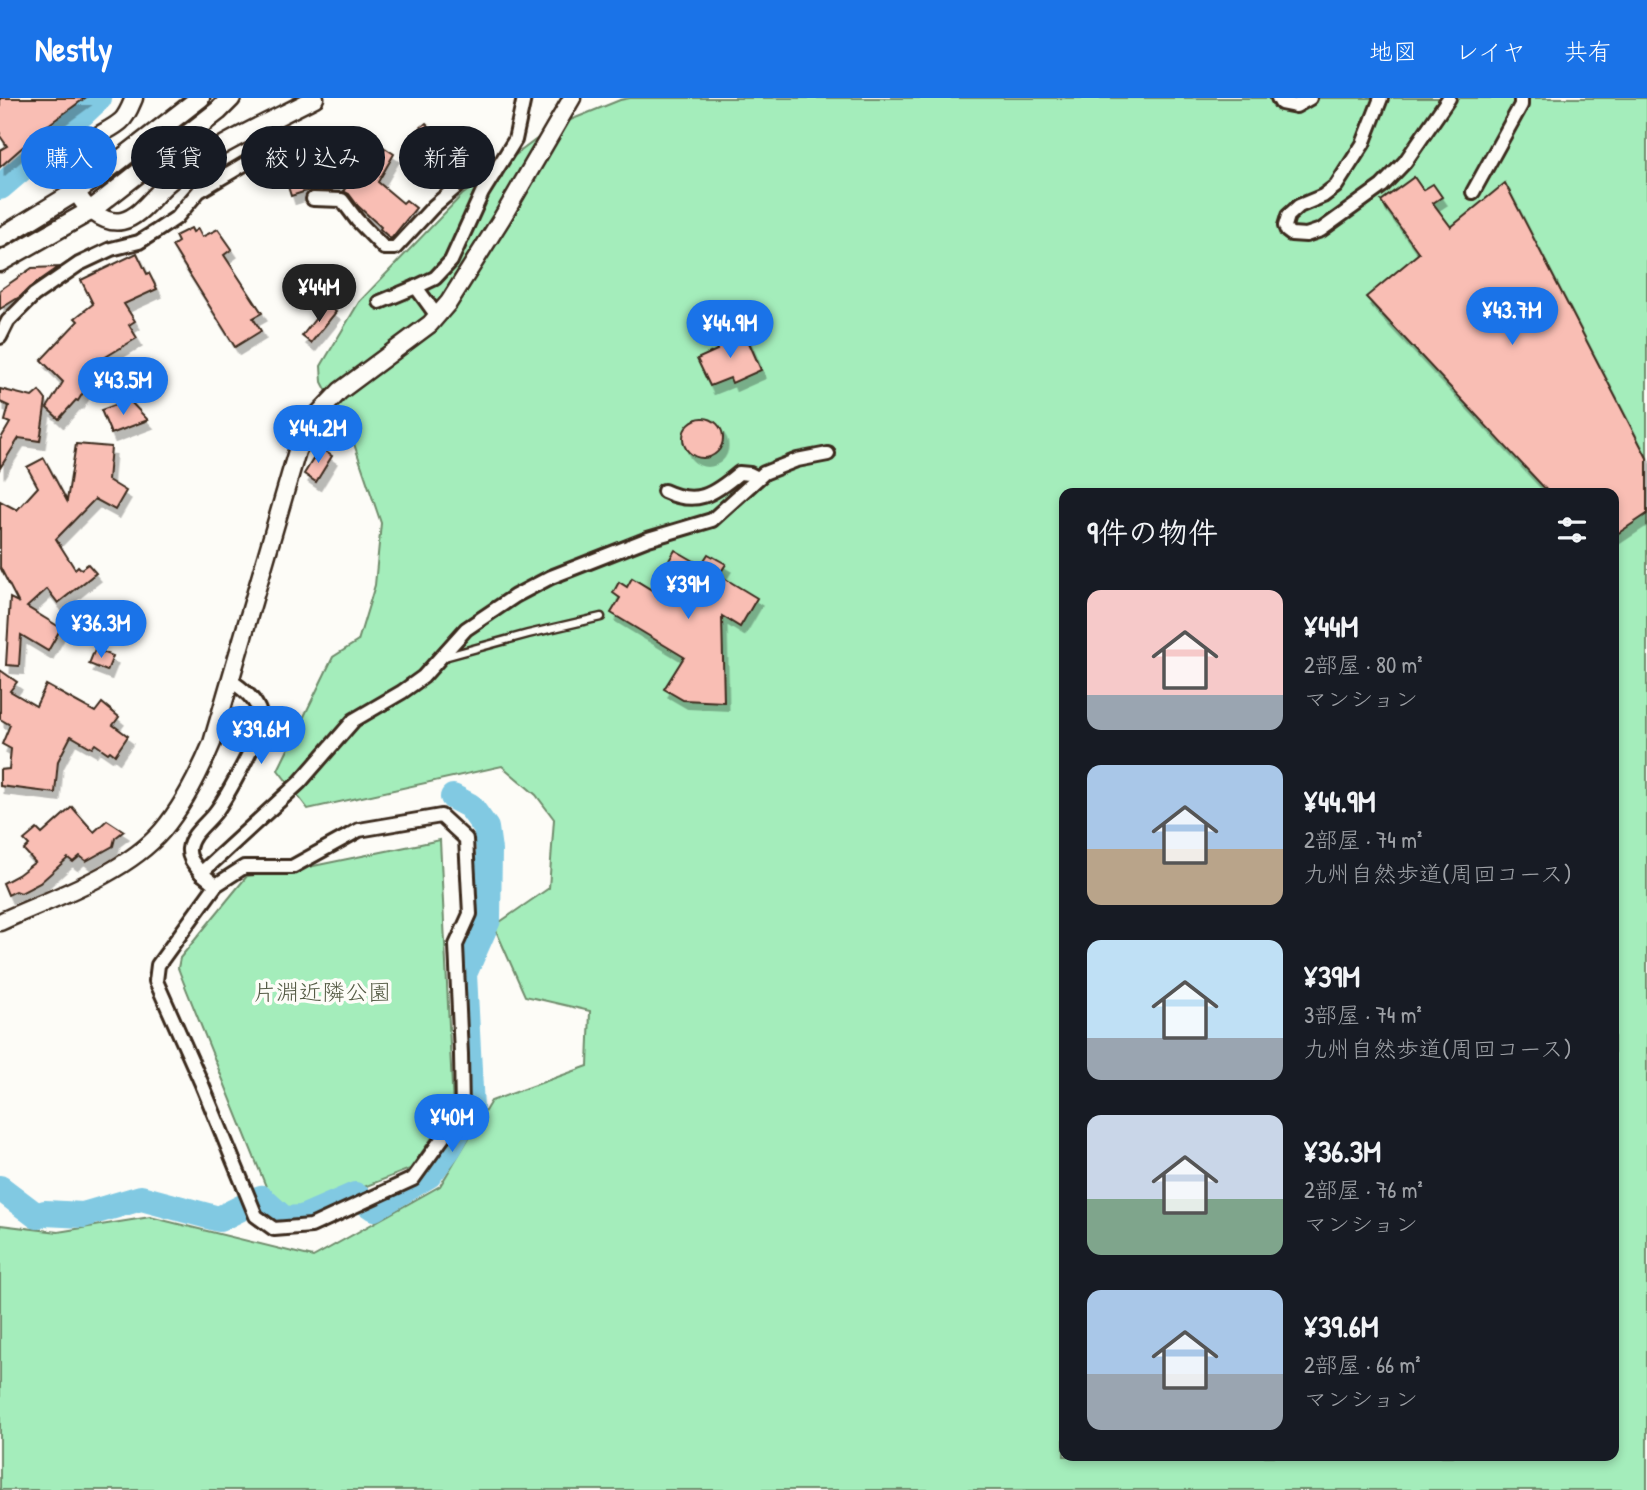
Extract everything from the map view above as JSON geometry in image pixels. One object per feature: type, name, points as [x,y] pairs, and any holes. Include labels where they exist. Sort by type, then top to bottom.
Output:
[{"type":"main road","points":[[0,238],[76,191],[200,98]]},
{"type":"main road","points":[[0,261],[90,211],[231,98]]},
{"type":"street","points":[[134,98],[123,120],[98,135],[80,151],[74,171],[76,191],[90,211],[110,222],[134,216],[194,162],[241,137]]},
{"type":"street","points":[[262,126],[315,98]]},
{"type":"street","points":[[495,172],[515,140],[524,98]]},
{"type":"street","points":[[0,922],[104,875],[141,851],[162,832],[181,805],[202,768],[212,743],[297,451],[316,416],[340,391],[430,324],[449,302],[572,98]]},
{"type":"street","points":[[1278,98],[1281,103],[1296,106],[1310,98]]},
{"type":"street","points":[[1381,98],[1363,144],[1336,186],[1323,196],[1299,206],[1288,216],[1285,226],[1291,234],[1307,235],[1321,230],[1382,186],[1405,162],[1448,98]]},
{"type":"street","points":[[1473,192],[1521,105],[1521,98]]},
{"type":"street","points":[[0,337],[8,321],[34,295],[79,264],[111,249],[139,242],[176,218],[199,191],[241,166]]},
{"type":"street","points":[[313,199],[342,200],[357,220],[384,247],[395,248],[434,206],[454,189]]},
{"type":"street","points":[[380,302],[435,278],[451,261],[485,189]]},
{"type":"street","points":[[416,287],[437,316]]},
{"type":"street","points":[[201,873],[300,782],[354,720],[423,677],[466,629],[515,596],[551,578],[648,539],[712,520],[765,473],[797,460],[828,454]]},
{"type":"street","points":[[664,491],[678,498],[692,499],[715,491],[739,473],[758,478]]},
{"type":"street","points":[[216,886],[201,873],[189,856],[189,846],[197,832],[216,812],[261,725],[253,700],[231,681]]},
{"type":"street","points":[[441,816],[466,839],[470,914],[456,945],[462,1111],[413,1179],[311,1226],[274,1229],[256,1216],[156,981],[158,965],[216,886],[244,867],[292,867],[359,830],[441,816]]},
{"type":"lane","points":[[439,658],[601,617]]},
{"type":"green space","points":[[630,98],[1647,98],[1647,1490],[0,1490],[0,1225],[58,1232],[150,1217],[313,1257],[440,1186],[491,1101],[588,1066],[590,1011],[525,996],[494,926],[549,888],[554,819],[536,795],[502,766],[308,809],[278,770],[333,657],[358,641],[375,585],[381,523],[353,441],[322,382],[321,366],[359,302],[462,195],[470,189],[495,189],[495,170],[553,127]]},
{"type":"green space","name":"片淵近隣公園","points":[[440,840],[453,1108],[410,1169],[303,1211],[282,1207],[269,1194],[178,968],[180,958],[247,876],[289,871]]},
{"type":"building","points":[[0,98],[85,98],[47,126],[21,126],[21,148],[0,167],[0,150],[7,146],[0,136]]},
{"type":"building","points":[[385,148],[394,154],[385,170]]},
{"type":"building","points":[[1414,177],[1423,190],[1433,184],[1442,197],[1433,203],[1451,227],[1505,183],[1647,458],[1647,514],[1619,533],[1619,488],[1544,488],[1366,297],[1419,253],[1381,201]]},
{"type":"building","points":[[385,188],[403,203],[406,200],[416,208],[391,239],[349,194],[343,191]]},
{"type":"building","points":[[289,189],[313,189],[291,196]]},
{"type":"building","points":[[191,228],[193,232],[198,229],[202,237],[218,229],[232,249],[224,255],[262,313],[253,318],[261,331],[235,347],[172,246],[178,242],[175,236]]},
{"type":"building","points":[[137,253],[157,289],[124,304],[135,321],[129,325],[137,338],[94,364],[103,377],[91,385],[90,381],[78,401],[76,400],[59,419],[47,408],[63,382],[41,360],[78,321],[75,318],[93,304],[81,280]]},
{"type":"building","points":[[59,267],[0,309],[0,290],[32,268]]},
{"type":"building","points":[[326,305],[336,312],[311,343],[302,336]]},
{"type":"building","points":[[744,331],[761,370],[732,383],[730,378],[710,386],[697,359],[717,350],[713,339],[725,334],[727,339]]},
{"type":"building","points":[[0,389],[32,397],[39,391],[46,400],[40,441],[19,438],[0,468],[0,440],[10,423],[5,421],[9,406],[0,402]]},
{"type":"building","points":[[129,400],[148,420],[111,434],[101,410]]},
{"type":"building","points":[[703,418],[711,419],[717,424],[722,430],[722,446],[717,452],[711,457],[703,458],[695,457],[689,452],[684,446],[683,438],[684,430],[689,424],[695,419]]},
{"type":"building","points":[[76,444],[111,447],[108,480],[126,491],[115,510],[95,499],[56,539],[75,569],[78,566],[81,569],[88,564],[96,573],[58,603],[47,589],[27,607],[61,628],[48,651],[21,635],[19,666],[6,665],[10,598],[18,602],[0,567],[0,501],[17,510],[38,487],[27,467],[44,458],[67,501]]},
{"type":"building","points":[[320,448],[332,456],[316,482],[304,474]]},
{"type":"building","points":[[675,550],[701,565],[708,554],[726,564],[719,575],[757,598],[740,627],[722,616],[724,702],[683,700],[664,689],[684,657],[611,613],[620,598],[613,593],[619,582],[627,587],[632,578],[652,590]]},
{"type":"building","points":[[95,649],[113,656],[107,671],[89,664]]},
{"type":"building","points":[[0,670],[17,682],[10,691],[36,706],[46,685],[95,712],[102,703],[119,717],[113,725],[128,736],[115,755],[95,744],[92,748],[71,736],[58,761],[55,793],[0,786],[0,770],[9,769],[11,749],[2,744],[10,725],[0,719]]},
{"type":"building","points":[[72,807],[94,832],[107,820],[124,831],[115,838],[113,846],[86,861],[80,856],[73,862],[68,858],[40,883],[21,893],[16,891],[8,895],[3,883],[35,862],[24,850],[29,845],[24,840],[37,829],[42,834]]},
{"type":"waterway","points":[[0,187],[99,98]]},
{"type":"waterway","points":[[0,1188],[37,1216],[45,1213],[83,1215],[141,1198],[219,1219],[261,1198],[284,1219],[302,1218],[355,1195],[374,1208],[429,1175],[449,1148],[471,1108],[464,974],[488,920],[489,850],[486,828],[470,806],[453,797]]}]
